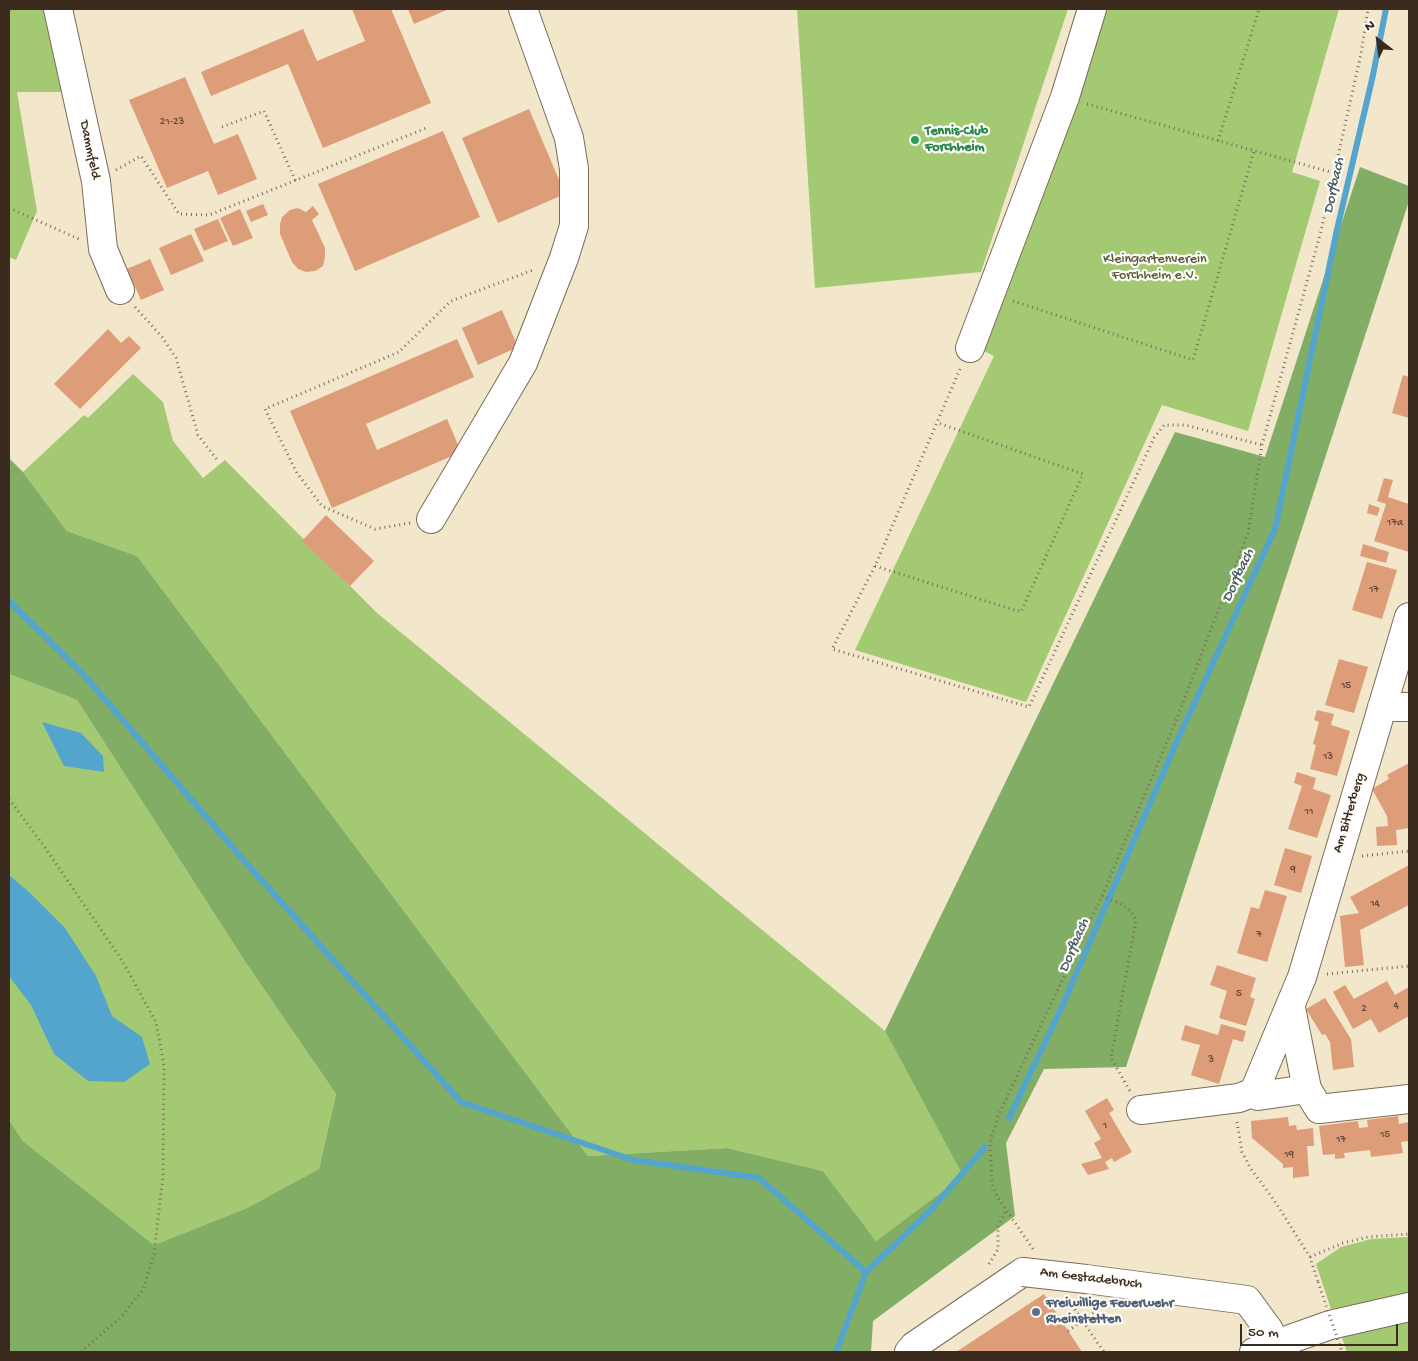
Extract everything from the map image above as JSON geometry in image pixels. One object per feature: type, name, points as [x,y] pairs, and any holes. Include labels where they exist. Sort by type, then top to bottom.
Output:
[{"type":"street","name":"Dammfeld","points":[[58,9],[96,181],[103,249],[120,290]]},
{"type":"street","points":[[431,519],[523,363],[564,258],[574,226],[574,169],[570,138],[524,9]]},
{"type":"street","points":[[970,348],[1065,97],[1092,9]]},
{"type":"street","name":"Am Bitterberg","points":[[1254,1092],[1291,1008],[1302,977],[1409,617]]},
{"type":"street","points":[[1382,707],[1409,707]]},
{"type":"street","points":[[1291,1008],[1307,1089],[1319,1109],[1409,1099]]},
{"type":"street","points":[[1141,1110],[1239,1098],[1254,1092],[1258,1096],[1307,1089]]},
{"type":"street","name":"Am Gestadebruch","points":[[909,1352],[914,1346],[1030,1263],[1086,1278],[1247,1300],[1268,1330],[1264,1348]]},
{"type":"street","points":[[1264,1348],[1330,1325],[1409,1307]]},
{"type":"path","points":[[1218,141],[1259,9]]},
{"type":"path","points":[[1030,1263],[992,1184],[989,1168],[990,1143],[998,1116],[1104,897],[1177,718],[1248,533],[1262,446],[1321,231],[1361,54],[1368,9]]},
{"type":"path","points":[[1065,97],[1334,173]]},
{"type":"path","points":[[222,127],[264,111],[296,182]]},
{"type":"path","points":[[96,181],[141,156],[179,214],[209,215],[296,182],[429,127]]},
{"type":"path","points":[[992,293],[1192,360],[1254,151]]},
{"type":"path","points":[[9,208],[103,249]]},
{"type":"path","points":[[431,519],[375,529],[322,506],[298,473],[265,409],[399,352],[451,301],[564,258]]},
{"type":"path","points":[[120,290],[162,337],[176,358],[198,435],[218,460]]},
{"type":"path","points":[[970,348],[875,566],[832,649],[1029,707],[1154,438],[1164,425],[1185,425],[1262,446]]},
{"type":"path","points":[[875,566],[1021,612],[1083,474],[938,422]]},
{"type":"path","points":[[9,799],[123,962],[156,1022],[164,1066],[164,1175],[154,1254],[143,1290],[120,1318],[81,1352]]},
{"type":"path","points":[[1337,859],[1409,851]]},
{"type":"path","points":[[1104,897],[1119,903],[1131,911],[1136,920],[1111,1058],[1141,1110]]},
{"type":"path","points":[[1302,977],[1409,966]]},
{"type":"path","points":[[1254,1092],[1240,1108],[1236,1123],[1242,1152],[1251,1169],[1274,1200],[1310,1257],[1342,1352]]},
{"type":"path","points":[[988,1265],[998,1248],[998,1226],[1006,1210]]},
{"type":"path","points":[[1310,1257],[1343,1243],[1368,1237],[1409,1234]]},
{"type":"path","points":[[1068,1331],[1104,1306]]},
{"type":"green space","points":[[9,9],[51,9],[70,92],[17,92],[37,211],[16,260],[9,257]]},
{"type":"green space","name":"Tennis-Club Forchheim","points":[[797,9],[1068,9],[981,272],[815,288]]},
{"type":"green space","name":"Kleingartenverein Forchheim e.V.","points":[[1099,9],[1339,9],[1292,172],[1320,181],[1248,431],[1162,405],[1026,702],[855,650],[994,356],[978,348]]},
{"type":"green space","points":[[1360,167],[1409,186],[1409,201],[1126,1067],[1044,1069],[1006,1143],[1015,1216],[873,1321],[871,1352],[11,1352],[9,1349],[9,1120],[23,1141],[154,1245],[247,1208],[319,1169],[336,1094],[246,963],[77,700],[9,674],[9,458],[23,472],[67,531],[137,556],[588,1156],[727,1148],[823,1171],[876,1241],[963,1176],[885,1031],[1175,432],[1265,457]]},
{"type":"green space","points":[[133,374],[163,402],[173,441],[203,478],[225,460],[376,612],[885,1031],[963,1176],[876,1241],[823,1171],[727,1148],[588,1156],[137,556],[67,531],[23,472],[84,415],[88,418]]},
{"type":"green space","points":[[9,674],[77,700],[246,963],[336,1094],[319,1169],[247,1208],[154,1245],[23,1141],[9,1120]]},
{"type":"green space","points":[[1409,1237],[1409,1295],[1331,1309],[1316,1264],[1341,1247],[1371,1239]]},
{"type":"green space","points":[[1409,1318],[1409,1352],[1347,1352],[1341,1335]]},
{"type":"water","points":[[42,722],[81,733],[103,756],[104,772],[64,766]]},
{"type":"water","points":[[9,875],[65,928],[96,976],[112,1016],[142,1037],[150,1064],[124,1082],[88,1081],[54,1054],[31,1005],[9,976]]},
{"type":"building","points":[[352,9],[391,9],[431,103],[323,148],[288,64],[211,96],[201,72],[303,29],[317,61],[365,41]]},
{"type":"building","points":[[408,9],[449,9],[414,24]]},
{"type":"building","points":[[185,77],[214,144],[238,134],[257,179],[218,195],[208,171],[167,188],[129,100]]},
{"type":"building","points":[[529,109],[565,194],[498,223],[462,138]]},
{"type":"building","points":[[443,131],[480,217],[355,271],[318,184]]},
{"type":"building","points":[[263,204],[268,215],[251,222],[246,211]]},
{"type":"building","points":[[313,206],[319,214],[312,220],[325,248],[325,257],[323,266],[315,271],[306,272],[298,269],[292,262],[280,234],[280,224],[282,217],[290,210],[298,208],[306,212]]},
{"type":"building","points":[[240,209],[253,238],[233,246],[220,218]]},
{"type":"building","points":[[218,219],[228,241],[204,251],[194,229]]},
{"type":"building","points":[[191,234],[204,261],[171,275],[159,248]]},
{"type":"building","points":[[150,259],[164,290],[141,300],[127,269]]},
{"type":"building","points":[[502,310],[518,347],[478,365],[462,328]]},
{"type":"building","points":[[108,329],[121,343],[129,336],[141,348],[80,409],[54,384]]},
{"type":"building","points":[[457,339],[474,377],[366,424],[377,450],[447,419],[461,452],[332,508],[290,411]]},
{"type":"building","points":[[1403,375],[1409,377],[1409,418],[1392,413]]},
{"type":"building","points":[[1384,478],[1393,480],[1388,497],[1409,504],[1409,552],[1374,541],[1386,504],[1377,501]]},
{"type":"building","points":[[1369,504],[1380,508],[1377,516],[1367,513]]},
{"type":"building","points":[[326,515],[374,561],[350,586],[302,541]]},
{"type":"building","points":[[1363,544],[1389,552],[1386,563],[1360,556]]},
{"type":"building","points":[[1367,562],[1397,570],[1382,619],[1352,610]]},
{"type":"building","points":[[1339,659],[1368,667],[1354,713],[1325,705]]},
{"type":"building","points":[[1317,710],[1334,714],[1331,725],[1350,731],[1337,776],[1310,769],[1316,745],[1313,744],[1319,722],[1314,720]]},
{"type":"building","points":[[1409,763],[1409,828],[1396,830],[1397,845],[1377,846],[1376,827],[1388,826],[1387,816],[1372,789],[1389,779],[1387,775]]},
{"type":"building","points":[[1297,772],[1316,778],[1313,789],[1331,795],[1317,838],[1288,829],[1302,786],[1294,783]]},
{"type":"building","points":[[1285,848],[1312,856],[1301,893],[1274,885]]},
{"type":"building","points":[[1409,865],[1409,905],[1360,930],[1364,965],[1345,967],[1340,916],[1359,913],[1350,897]]},
{"type":"building","points":[[1265,890],[1287,896],[1267,962],[1237,953],[1251,907],[1259,909]]},
{"type":"building","points":[[1217,965],[1256,978],[1250,997],[1255,999],[1246,1026],[1219,1018],[1227,991],[1210,985]]},
{"type":"building","points":[[1387,981],[1395,995],[1409,987],[1409,1016],[1379,1033],[1371,1019],[1353,1029],[1333,992],[1345,985],[1354,999]]},
{"type":"building","points":[[1325,998],[1351,1039],[1354,1067],[1333,1070],[1330,1042],[1325,1034],[1322,1035],[1306,1009]]},
{"type":"building","points":[[1221,1024],[1246,1031],[1243,1042],[1233,1039],[1219,1084],[1191,1075],[1200,1045],[1181,1040],[1185,1025],[1218,1035]]},
{"type":"building","points":[[1107,1098],[1114,1110],[1109,1113],[1132,1152],[1114,1162],[1112,1158],[1105,1162],[1109,1169],[1088,1175],[1081,1164],[1102,1158],[1094,1143],[1101,1139],[1085,1111]]},
{"type":"building","points":[[1398,1116],[1399,1124],[1409,1122],[1409,1141],[1401,1142],[1403,1153],[1371,1157],[1370,1150],[1344,1153],[1345,1158],[1335,1159],[1335,1154],[1323,1155],[1319,1126],[1358,1121],[1359,1128],[1368,1127],[1367,1120]]},
{"type":"building","points":[[1288,1117],[1289,1126],[1296,1125],[1297,1130],[1313,1128],[1314,1146],[1307,1146],[1309,1176],[1293,1178],[1293,1167],[1283,1168],[1283,1164],[1252,1138],[1251,1121]]},
{"type":"building","name":"Freiwillige Feuerwehr Rheinstetten","points":[[1044,1294],[1082,1352],[956,1352]]},
{"type":"waterway","name":"Dorfbach","points":[[1009,1118],[1060,1011],[1177,741],[1275,529],[1336,234],[1373,75],[1386,9]]},
{"type":"waterway","points":[[9,601],[83,674],[247,864],[461,1102],[633,1160],[759,1178],[866,1272]]},
{"type":"waterway","points":[[836,1352],[866,1272],[930,1211],[985,1147]]},
{"type":"place","name":"Tennis-Club Forchheim","points":[[915,140]]},
{"type":"place","name":"Freiwillige Feuerwehr Rheinstetten","points":[[1036,1312]]}]
